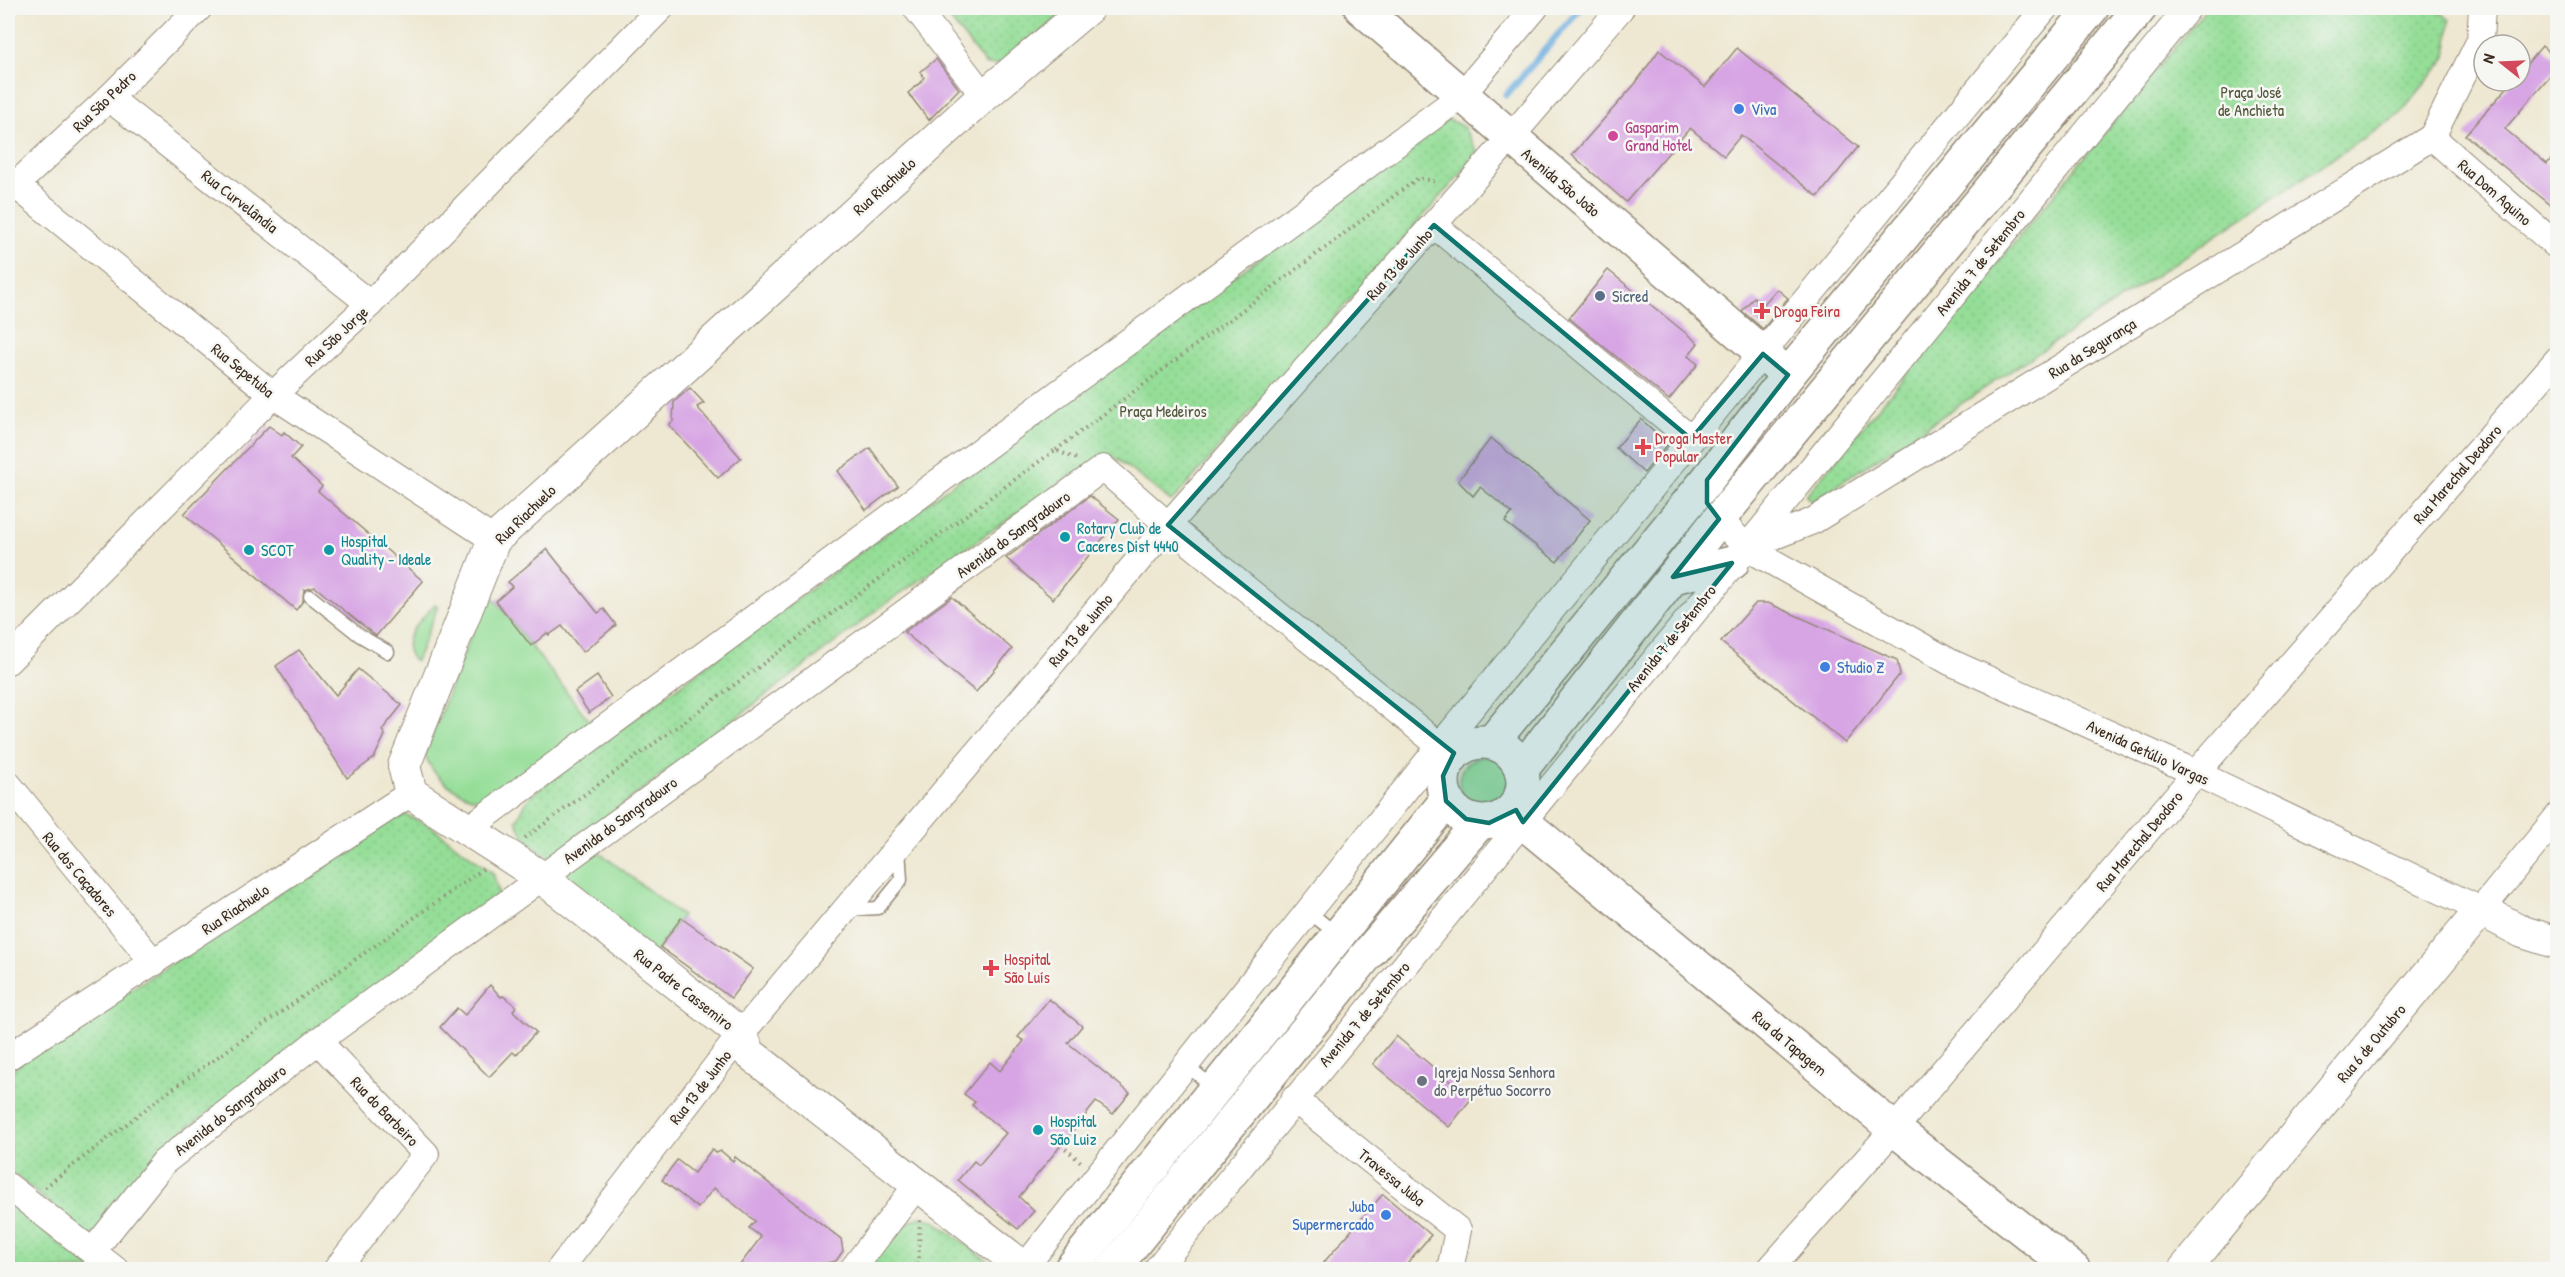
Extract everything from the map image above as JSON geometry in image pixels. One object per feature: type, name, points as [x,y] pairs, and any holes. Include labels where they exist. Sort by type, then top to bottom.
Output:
[{"type":"main road","name":"Avenida São João","points":[[1361,8],[1788,375]]},
{"type":"main road","points":[[1492,742],[1707,480],[1788,375],[2092,8]]},
{"type":"main road","points":[[1521,770],[1719,519],[2140,8]]},
{"type":"main road","points":[[1707,480],[1704,492],[1707,503],[1719,519]]},
{"type":"main road","points":[[1673,577],[1739,555]]},
{"type":"main road","points":[[1492,742],[1505,748],[1515,758],[1521,770],[1523,783],[1519,815],[1479,823],[1455,812],[1446,801],[1443,776],[1447,750],[1472,743],[1492,742]]},
{"type":"main road","name":"Avenida 7 de Setembro","points":[[1112,1269],[1163,1234],[1242,1109],[1339,935],[1446,801]]},
{"type":"main road","name":"Rua da Tapagem","points":[[1519,815],[1894,1129],[2074,1269]]},
{"type":"main road","name":"Avenida 7 de Setembro","points":[[1070,1269],[1104,1186],[1242,1109],[1380,967],[1479,823]]},
{"type":"street","name":"Rua São Pedro","points":[[10,186],[109,98],[199,8]]},
{"type":"street","name":"Rua São Jorge","points":[[8,661],[273,396],[370,304],[661,8]]},
{"type":"street","points":[[916,8],[984,96]]},
{"type":"street","name":"Rua Riachuelo","points":[[8,1057],[411,793],[404,766],[494,540],[984,96],[1088,8]]},
{"type":"street","points":[[468,829],[1461,96],[1535,8]]},
{"type":"street","name":"Rua 13 de Junho","points":[[559,1269],[741,1034],[1168,525],[1434,225],[1621,8]]},
{"type":"street","name":"Avenida 7 de Setembro","points":[[1242,1109],[1294,1098],[1380,967],[1519,815],[1739,555],[2188,8]]},
{"type":"street","points":[[2432,137],[2480,40],[2482,8]]},
{"type":"street","points":[[2042,12],[2067,39]]},
{"type":"street","name":"Avenida 7 de Setembro","points":[[1025,1269],[1104,1186],[1187,1066],[1309,912],[1447,750],[1692,439],[2042,12]]},
{"type":"street","points":[[2095,62],[2123,87]]},
{"type":"street","name":"Rua Curvelândia","points":[[109,98],[370,304]]},
{"type":"street","name":"Rua Dom Aquino","points":[[2432,137],[2558,247]]},
{"type":"street","name":"Rua da Segurança","points":[[1739,555],[1813,521],[2432,137]]},
{"type":"street","name":"Rua Sepetuba","points":[[10,186],[273,396],[494,540]]},
{"type":"street","points":[[1434,225],[1692,439]]},
{"type":"street","name":"Rua Marechal Deodoro","points":[[1769,1269],[1894,1129],[2196,774],[2558,359]]},
{"type":"street","points":[[1103,468],[1168,525],[1447,750]]},
{"type":"street","name":"Avenida do Sangradouro","points":[[93,1251],[164,1162],[318,1041],[1103,468]]},
{"type":"street","name":"Avenida Getúlio Vargas","points":[[1719,519],[1739,555],[1950,662],[2196,774],[2523,932],[2558,943]]},
{"type":"street","name":"Rua dos Caçadores","points":[[8,784],[154,963]]},
{"type":"street","name":"Rua Padre Cassemiro","points":[[411,793],[541,877],[741,1034],[749,1053],[1025,1269]]},
{"type":"street","name":"Rua 6 de Outubro","points":[[2184,1269],[2558,816]]},
{"type":"street","name":"Rua do Barbeiro","points":[[318,1041],[426,1154],[336,1269]]},
{"type":"street","name":"Travessa Juba","points":[[1294,1098],[1458,1230],[1450,1269]]},
{"type":"street","points":[[852,1269],[917,1185]]},
{"type":"street","points":[[16,1189],[116,1269]]},
{"type":"street","name":"Avenida 7 de Setembro","points":[[1156,1269],[1163,1234]]},
{"type":"lane","points":[[310,596],[359,635],[388,652]]},
{"type":"lane","points":[[1309,912],[1339,935]]},
{"type":"lane","points":[[1187,1066],[1242,1109]]},
{"type":"path","points":[[526,837],[1055,450],[1418,178],[1437,183],[1445,178]]},
{"type":"path","points":[[1055,450],[1103,468]]},
{"type":"path","points":[[16,1189],[164,1095],[484,868]]},
{"type":"path","points":[[1061,1145],[1104,1186]]},
{"type":"path","points":[[918,1269],[920,1217]]},
{"type":"highlighted area","points":[[1434,225],[1691,439],[1763,354],[1788,375],[1707,480],[1707,503],[1719,519],[1673,577],[1732,563],[1523,822],[1516,810],[1489,823],[1466,819],[1446,801],[1443,776],[1454,753],[1168,525]]},
{"type":"green space","points":[[941,8],[1068,8],[1005,64],[986,65]]},
{"type":"green space","name":"Praça José de Anchieta","points":[[2207,8],[2436,8],[2450,20],[2447,57],[2399,115],[1812,502],[1806,496]]},
{"type":"green space","name":"Praça Medeiros","points":[[1448,119],[1464,127],[1478,154],[1171,501],[1113,456],[1106,457],[1071,476],[888,602],[553,858],[536,848],[522,833],[516,821],[530,796]]},
{"type":"green space","points":[[488,591],[592,724],[493,796],[481,801],[447,784],[434,771],[425,754]]},
{"type":"green space","points":[[435,604],[438,606],[416,661],[413,660],[408,652],[409,637],[417,623]]},
{"type":"green space","points":[[1479,757],[1489,757],[1502,764],[1509,777],[1509,787],[1502,800],[1489,807],[1479,807],[1470,803],[1463,796],[1459,787],[1459,777],[1463,768],[1470,761]]},
{"type":"green space","points":[[405,815],[429,825],[493,873],[500,897],[498,900],[167,1143],[147,1164],[94,1236],[86,1234],[10,1171],[8,1075],[27,1057],[393,819]]},
{"type":"green space","points":[[595,849],[682,916],[654,954],[565,880],[566,871]]},
{"type":"green space","points":[[8,1204],[93,1269],[8,1269]]},
{"type":"green space","points":[[920,1217],[933,1220],[999,1269],[864,1270],[897,1228]]},
{"type":"building","points":[[2542,46],[2558,60],[2558,66],[2505,129],[2547,164],[2558,151],[2558,211],[2465,135],[2502,93],[2532,93],[2532,58]]},
{"type":"building","name":"Viva","points":[[1737,48],[1858,147],[1818,197],[1741,135],[1724,156],[1690,128],[1626,202],[1572,155],[1635,84],[1659,50],[1705,87]]},
{"type":"building","points":[[936,59],[959,89],[929,120],[908,93],[924,77],[920,72]]},
{"type":"building","points":[[1608,270],[1698,343],[1688,356],[1698,364],[1669,400],[1569,318]]},
{"type":"building","name":"Droga Feira","points":[[1777,289],[1788,298],[1763,329],[1742,311],[1754,297],[1763,305]]},
{"type":"building","points":[[690,388],[704,403],[697,407],[741,458],[718,478],[669,425],[673,421],[674,402]]},
{"type":"building","name":"Droga Master Popular","points":[[1641,419],[1668,444],[1644,473],[1616,448]]},
{"type":"building","name":"Hospital Quality - Ideale","points":[[269,426],[282,435],[284,432],[301,447],[291,458],[322,486],[318,491],[423,581],[376,636],[315,587],[304,590],[303,601],[296,610],[184,514]]},
{"type":"building","points":[[1491,438],[1590,520],[1557,562],[1505,522],[1512,513],[1480,487],[1473,496],[1458,481]]},
{"type":"building","points":[[870,448],[898,486],[866,510],[838,471]]},
{"type":"building","name":"Rotary Club de Caceres Dist 4440","points":[[1090,496],[1119,519],[1053,599],[1006,558]]},
{"type":"building","points":[[547,549],[598,613],[604,609],[616,625],[583,652],[562,626],[549,635],[547,633],[531,646],[496,601],[512,587],[508,582]]},
{"type":"building","points":[[952,597],[1012,649],[976,692],[904,632]]},
{"type":"building","name":"Studio Z","points":[[1756,603],[1768,603],[1897,660],[1900,674],[1845,743],[1721,642]]},
{"type":"building","points":[[299,650],[336,695],[358,669],[402,705],[382,730],[385,735],[374,758],[347,778],[276,666]]},
{"type":"building","points":[[597,676],[611,697],[589,713],[575,692]]},
{"type":"building","points":[[681,918],[753,969],[731,998],[660,947]]},
{"type":"building","points":[[490,985],[501,997],[503,996],[516,1006],[513,1011],[536,1032],[516,1055],[513,1052],[489,1077],[440,1027],[457,1008],[465,1015]]},
{"type":"building","name":"Hospital São Luiz","points":[[1049,999],[1082,1026],[1068,1043],[1130,1093],[1113,1114],[1096,1102],[1019,1197],[1034,1211],[1018,1229],[958,1180],[974,1161],[979,1165],[1006,1133],[972,1105],[975,1102],[964,1094],[990,1062],[1000,1071],[1024,1041],[1018,1037]]},
{"type":"building","name":"Igreja Nossa Senhora do Perpétuo Socorro","points":[[1396,1036],[1471,1099],[1449,1127],[1373,1064]]},
{"type":"building","points":[[712,1149],[716,1153],[721,1151],[733,1161],[735,1157],[841,1239],[843,1251],[836,1261],[793,1269],[737,1269],[761,1237],[749,1228],[755,1221],[714,1188],[698,1208],[662,1180],[677,1160],[694,1173]]},
{"type":"building","name":"Juba Supermercado","points":[[1383,1194],[1431,1235],[1402,1269],[1318,1269]]},
{"type":"waterway","points":[[1506,95],[1581,8]]},
{"type":"place","name":"Viva","points":[[1739,109]]},
{"type":"place","name":"Gasparim Grand Hotel","points":[[1613,136]]},
{"type":"place","name":"Sicred","points":[[1600,296]]},
{"type":"place","name":"Droga Feira","points":[[1762,311]]},
{"type":"place","name":"Droga Master Popular","points":[[1643,447]]},
{"type":"place","name":"Rotary Club de Caceres Dist 4440","points":[[1065,537]]},
{"type":"place","name":"SCOT","points":[[249,550]]},
{"type":"place","name":"Hospital Quality - Ideale","points":[[329,550]]},
{"type":"place","name":"Studio Z","points":[[1825,667]]},
{"type":"place","name":"Hospital São Luís","points":[[991,968]]},
{"type":"place","name":"Igreja Nossa Senhora do Perpétuo Socorro","points":[[1422,1081]]},
{"type":"place","name":"Hospital São Luiz","points":[[1038,1130]]},
{"type":"place","name":"Juba Supermercado","points":[[1386,1215]]}]
